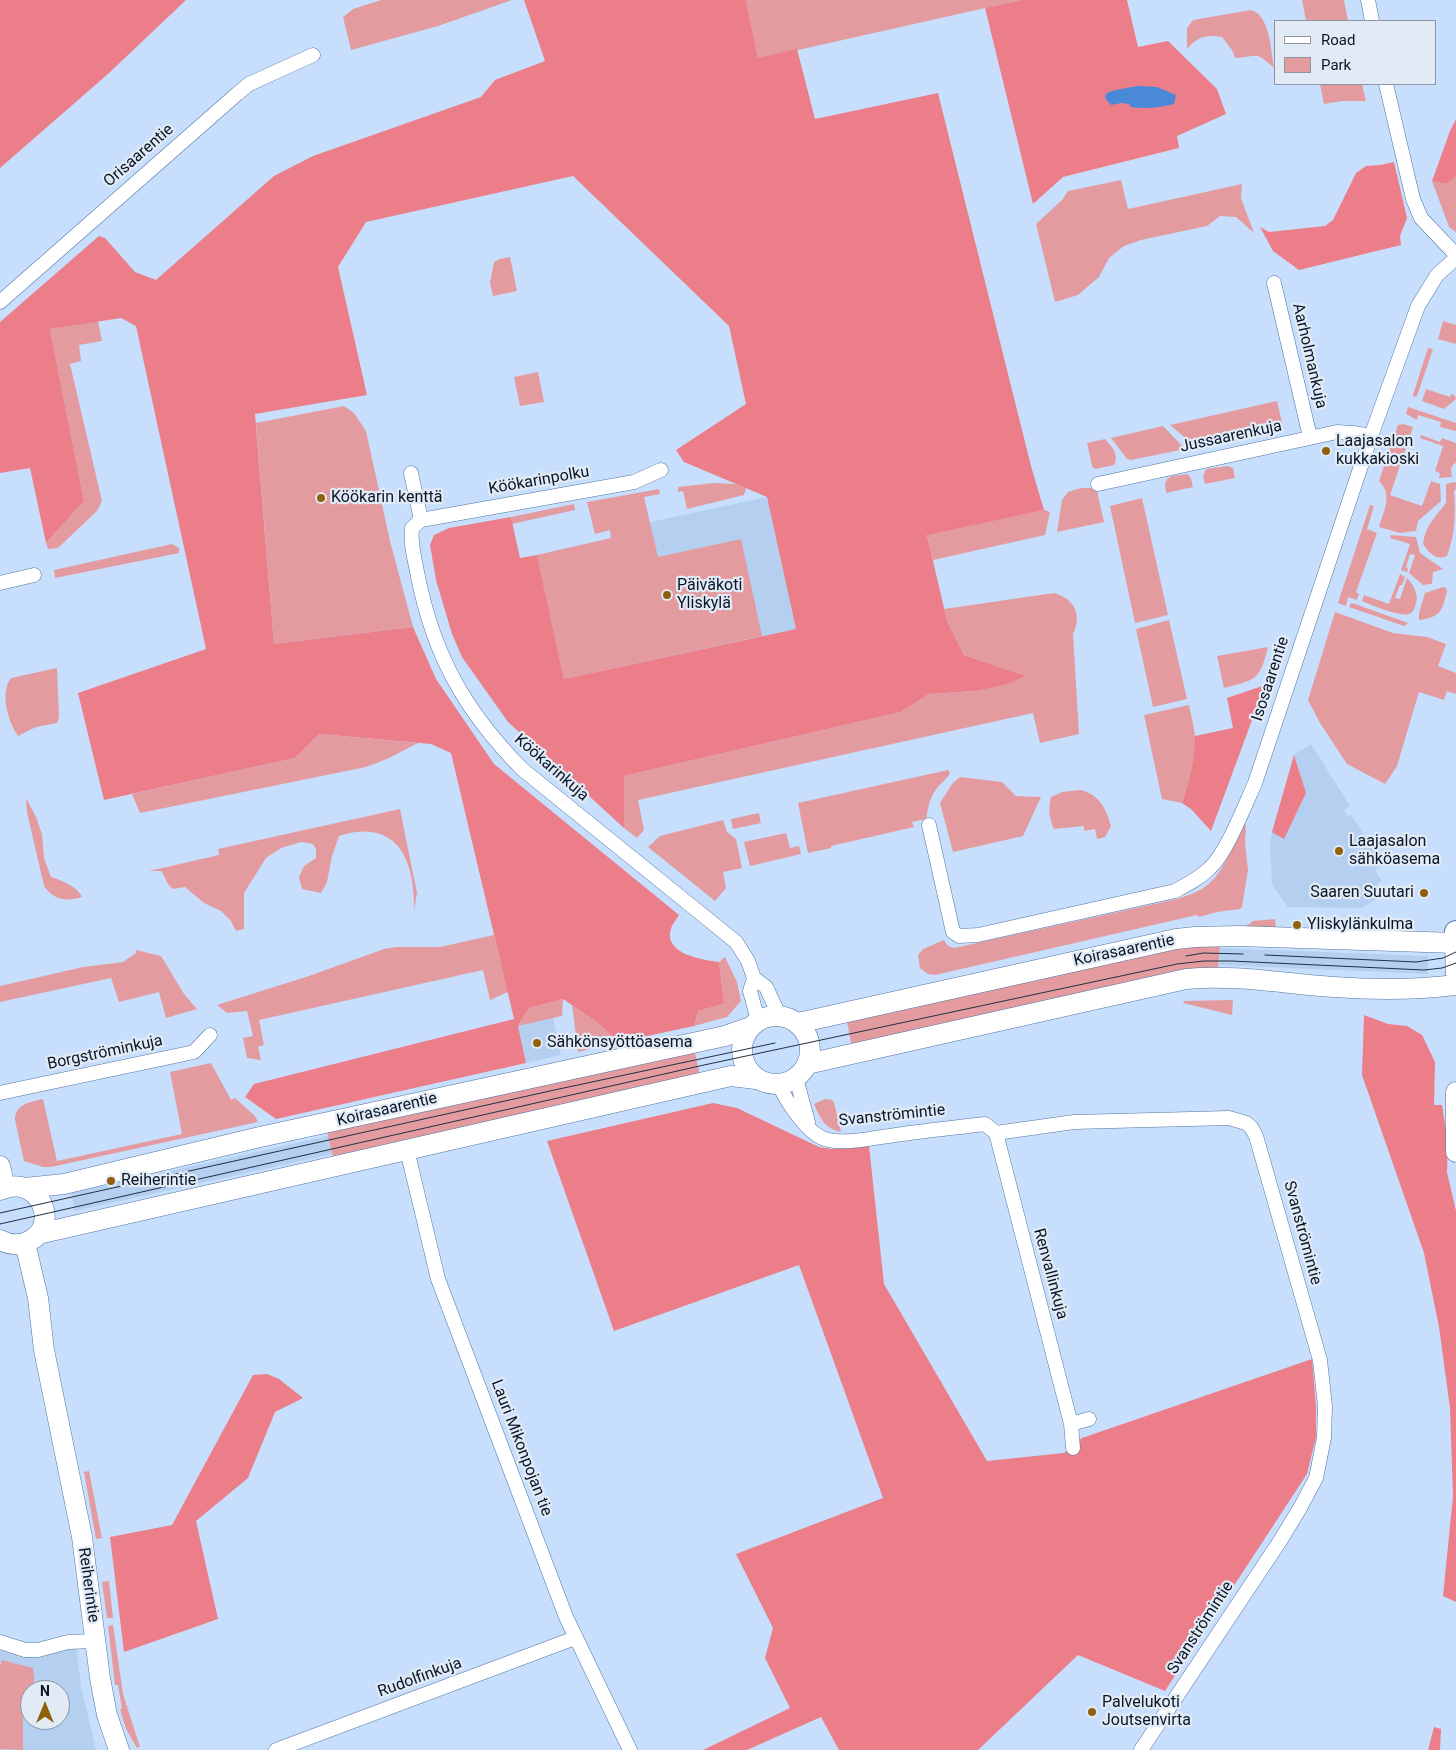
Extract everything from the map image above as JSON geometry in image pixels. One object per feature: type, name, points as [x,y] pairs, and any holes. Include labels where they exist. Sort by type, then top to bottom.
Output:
[{"type":"main road","name":"Koirasaarentie","points":[[798,1023],[1176,939],[1238,936],[1456,940]]},
{"type":"main road","points":[[1456,940],[1456,974]]},
{"type":"main road","points":[[0,1240],[11,1244],[407,1150],[731,1076],[756,1079],[767,1084],[794,1075],[1186,979],[1225,977],[1334,987],[1402,990],[1456,985]]},
{"type":"main road","points":[[756,1079],[747,1070],[742,1058],[743,1038],[753,1024],[768,1016],[786,1016],[798,1023],[808,1037],[810,1054],[794,1075]]},
{"type":"main road","name":"Koirasaarentie","points":[[10,1189],[64,1184],[260,1137],[725,1036],[753,1024]]},
{"type":"main road","points":[[1456,1092],[1456,1152]]},
{"type":"main road","points":[[0,1166],[10,1189],[32,1191],[38,1197],[44,1209],[44,1219],[32,1238]]},
{"type":"main road","name":"Reiherintie","points":[[32,1238],[44,1350],[82,1537],[100,1678],[107,1714],[119,1750]]},
{"type":"street","points":[[1368,0],[1372,20]]},
{"type":"street","name":"Orisaarentie","points":[[0,302],[237,94],[250,84],[313,55]]},
{"type":"street","points":[[1386,85],[1413,199],[1421,218],[1456,257]]},
{"type":"street","name":"Isosaarentie","points":[[929,825],[953,932],[960,936],[978,935],[1175,891],[1198,879],[1212,867],[1238,821],[1255,783],[1371,436],[1418,306],[1437,274],[1456,257]]},
{"type":"street","name":"Aarholmankuja","points":[[1274,283],[1310,437]]},
{"type":"street","name":"Jussaarenkuja","points":[[1098,484],[1337,432],[1371,436]]},
{"type":"street","name":"Köökarinpolku","points":[[421,520],[634,482],[661,470]]},
{"type":"street","points":[[411,473],[421,520]]},
{"type":"street","name":"Köökarinkuja","points":[[421,520],[412,528],[410,538],[427,618],[445,663],[459,690],[477,717],[500,747],[522,770],[736,942],[748,961],[754,978],[766,987],[778,1015]]},
{"type":"street","points":[[0,583],[34,575]]},
{"type":"street","name":"Köökarinkuja","points":[[753,1024],[750,991],[754,978]]},
{"type":"street","name":"Borgströminkuja","points":[[0,1093],[194,1052],[210,1035]]},
{"type":"street","name":"Svanströmintie","points":[[794,1075],[784,1097],[809,1128],[815,1134],[825,1139],[855,1141],[985,1124],[996,1133],[1074,1122],[1229,1118],[1246,1123],[1251,1127],[1256,1136],[1320,1360],[1325,1406],[1324,1438],[1316,1478],[1300,1508],[1141,1750]]},
{"type":"street","name":"Renvallinkuja","points":[[996,1133],[1071,1424],[1073,1448]]},
{"type":"street","name":"Lauri Mikonpojan tie","points":[[407,1150],[438,1279],[566,1617],[630,1750]]},
{"type":"street","points":[[1071,1424],[1089,1419]]},
{"type":"street","name":"Rudolfinkuja","points":[[276,1750],[576,1638]]},
{"type":"street","points":[[0,1642],[24,1650],[38,1650],[68,1642],[96,1641]]},
{"type":"shaded area","points":[[0,0],[186,0],[108,74],[0,168]]},
{"type":"shaded area","points":[[524,0],[746,0],[758,58],[797,49],[815,119],[938,93],[1031,466],[1044,510],[927,535],[947,621],[964,655],[1025,676],[1007,684],[976,691],[929,694],[901,712],[624,776],[624,828],[508,722],[462,657],[452,634],[436,580],[430,545],[434,535],[449,528],[511,517],[520,558],[537,555],[564,679],[796,629],[767,497],[684,462],[676,450],[746,404],[729,326],[573,176],[366,222],[338,267],[367,395],[255,414],[274,644],[413,627],[436,679],[494,764],[679,915],[671,929],[670,938],[673,944],[678,950],[686,954],[704,960],[719,962],[724,1004],[698,1011],[694,1026],[619,1042],[594,1020],[563,999],[529,1008],[518,1026],[526,1063],[276,1119],[245,1097],[254,1084],[514,1019],[451,753],[431,744],[319,734],[295,758],[104,800],[78,693],[206,649],[136,326],[121,318],[50,329],[84,501],[46,543],[30,468],[0,473],[0,322],[99,236],[105,238],[135,272],[156,280],[274,176],[313,156],[481,97],[495,80],[545,61]]},
{"type":"shaded area","points":[[1021,0],[1127,0],[1138,47],[1168,41],[1217,89],[1226,114],[1177,136],[1179,148],[1063,177],[1033,204],[985,8]]},
{"type":"shaded area","points":[[1456,119],[1456,177],[1446,184],[1432,181],[1450,131]]},
{"type":"shaded area","points":[[1394,162],[1407,218],[1400,236],[1401,245],[1299,270],[1273,251],[1260,227],[1269,232],[1325,226],[1333,220],[1356,173],[1366,166]]},
{"type":"shaded area","name":"Päiväkoti Yliskylä","points":[[767,497],[796,629],[564,679],[537,555],[651,529],[650,522]]},
{"type":"shaded area","points":[[1265,685],[1211,831],[1191,809],[1182,803],[1193,762],[1195,736],[1233,728],[1227,698]]},
{"type":"shaded area","points":[[1311,744],[1350,806],[1344,810],[1348,816],[1351,815],[1377,855],[1374,858],[1380,867],[1375,870],[1382,881],[1377,884],[1384,894],[1362,908],[1288,907],[1272,885],[1270,842],[1272,832],[1294,755]]},
{"type":"shaded area","points":[[1294,755],[1306,793],[1284,839],[1272,832]]},
{"type":"shaded area","name":"Yliskylänkulma","points":[[1220,948],[1428,956],[1428,974],[1219,965]]},
{"type":"shaded area","points":[[1364,1015],[1388,1024],[1407,1026],[1422,1035],[1435,1062],[1434,1105],[1442,1105],[1448,1144],[1447,1172],[1456,1211],[1456,1602],[1443,1596],[1453,1496],[1450,1408],[1439,1327],[1424,1253],[1362,1075]]},
{"type":"shaded area","points":[[553,1018],[561,1055],[526,1063],[518,1026]]},
{"type":"shaded area","points":[[713,1103],[737,1108],[819,1147],[831,1149],[869,1146],[884,1284],[987,1461],[1064,1453],[1082,1438],[1312,1359],[1316,1406],[1316,1437],[1307,1474],[1165,1691],[1078,1655],[978,1750],[839,1750],[821,1717],[747,1750],[703,1750],[790,1708],[765,1658],[773,1628],[736,1554],[883,1498],[799,1265],[614,1331],[547,1141]]},
{"type":"shaded area","name":"Reiherintie","points":[[328,1136],[332,1154],[75,1211],[71,1193]]},
{"type":"shaded area","points":[[267,1374],[279,1379],[303,1398],[275,1412],[248,1478],[196,1521],[218,1619],[124,1652],[110,1537],[172,1525],[253,1375]]},
{"type":"shaded area","points":[[76,1645],[81,1686],[96,1750],[0,1750],[0,1647]]},
{"type":"shaded area","points":[[1434,1727],[1441,1729],[1440,1750],[1428,1750]]},
{"type":"green space","points":[[381,0],[512,0],[438,26],[351,50],[343,17],[353,9]]},
{"type":"green space","points":[[746,0],[1021,0],[758,59]]},
{"type":"green space","points":[[1302,0],[1344,0],[1348,20],[1306,20]]},
{"type":"green space","points":[[1251,10],[1257,13],[1266,26],[1274,68],[1256,56],[1235,58],[1232,50],[1222,37],[1202,37],[1187,49],[1187,28],[1193,20]]},
{"type":"green space","points":[[1320,85],[1362,85],[1366,101],[1342,101],[1324,104]]},
{"type":"green space","points":[[1456,177],[1456,232],[1449,227],[1432,181],[1446,184]]},
{"type":"green space","points":[[1121,180],[1128,209],[1242,184],[1241,198],[1254,233],[1236,217],[1220,216],[1207,226],[1141,240],[1124,246],[1109,258],[1099,277],[1078,295],[1055,302],[1036,224],[1063,199],[1068,191]]},
{"type":"green space","points":[[510,257],[517,291],[493,296],[490,283],[494,262]]},
{"type":"green space","points":[[98,321],[102,341],[79,345],[81,361],[70,364],[102,501],[97,511],[58,548],[48,549],[46,543],[84,501],[50,329]]},
{"type":"green space","points":[[1443,321],[1456,325],[1456,344],[1438,339]]},
{"type":"green space","points":[[1428,348],[1433,349],[1417,396],[1414,397],[1413,395]]},
{"type":"green space","points":[[538,372],[544,402],[520,406],[514,377]]},
{"type":"green space","points":[[1426,389],[1450,397],[1451,394],[1456,399],[1444,409],[1422,401]]},
{"type":"green space","points":[[1277,401],[1283,427],[1204,446],[1195,446],[1170,425]]},
{"type":"green space","name":"Köökarin kenttä","points":[[344,406],[354,413],[366,431],[390,541],[413,627],[274,644],[256,423]]},
{"type":"green space","points":[[1408,407],[1456,423],[1456,431],[1440,427],[1441,422],[1418,415],[1417,420],[1406,414]]},
{"type":"green space","points":[[1403,424],[1413,427],[1390,495],[1422,506],[1431,481],[1440,484],[1441,501],[1418,521],[1416,531],[1400,533],[1379,527],[1385,509],[1386,492],[1379,481],[1398,425]]},
{"type":"green space","points":[[1163,426],[1185,449],[1131,460],[1127,459],[1111,438]]},
{"type":"green space","points":[[1421,435],[1440,442],[1442,438],[1456,443],[1456,462],[1451,468],[1452,477],[1439,478],[1440,473],[1435,471],[1443,446],[1420,438]]},
{"type":"green space","points":[[1105,439],[1116,454],[1116,461],[1114,465],[1095,469],[1092,466],[1087,443]]},
{"type":"green space","points":[[1228,466],[1233,468],[1235,478],[1205,484],[1203,476],[1206,469]]},
{"type":"green space","points":[[1188,474],[1193,487],[1166,493],[1165,484],[1167,479],[1172,476]]},
{"type":"green space","points":[[713,483],[736,484],[746,488],[744,495],[687,509],[683,491],[678,492],[678,487]]},
{"type":"green space","points":[[1456,483],[1456,489],[1454,491],[1455,516],[1452,540],[1447,556],[1439,558],[1430,553],[1425,547],[1423,544],[1424,538],[1431,522],[1446,503],[1446,484]]},
{"type":"green space","points":[[1081,488],[1091,488],[1097,491],[1104,522],[1057,532],[1062,500],[1068,492]]},
{"type":"green space","name":"Päiväkoti Yliskylä","points":[[659,489],[660,494],[644,497],[658,557],[741,539],[762,636],[564,679],[537,555],[611,538],[610,530],[595,534],[587,502]]},
{"type":"green space","points":[[1142,498],[1168,615],[1135,623],[1110,506]]},
{"type":"green space","points":[[574,504],[575,510],[512,524],[511,517]]},
{"type":"green space","points":[[1370,505],[1374,506],[1367,529],[1377,533],[1356,592],[1359,594],[1357,600],[1348,597],[1346,606],[1338,603]]},
{"type":"green space","points":[[1044,510],[1050,512],[1045,535],[933,560],[927,534]]},
{"type":"green space","points":[[1391,535],[1416,537],[1420,553],[1443,569],[1433,572],[1432,584],[1423,585],[1409,573],[1415,555],[1410,554],[1406,567],[1408,568],[1407,572],[1401,570],[1410,544],[1390,538]]},
{"type":"green space","points":[[172,544],[179,548],[179,553],[55,578],[54,570]]},
{"type":"green space","points":[[1400,574],[1405,577],[1395,598],[1400,599],[1407,578],[1417,596],[1415,607],[1411,613],[1395,613],[1362,601],[1364,595],[1389,604]]},
{"type":"green space","points":[[1443,587],[1447,591],[1442,608],[1436,615],[1419,620],[1419,613],[1425,593]]},
{"type":"green space","points":[[1054,593],[1067,599],[1075,609],[1076,614],[1076,627],[1073,634],[1079,734],[1040,743],[1033,713],[638,800],[644,830],[637,838],[624,828],[624,776],[901,712],[929,694],[976,691],[1024,676],[964,655],[947,621],[944,609]]},
{"type":"green space","points":[[1351,603],[1408,623],[1404,626],[1349,607]]},
{"type":"green space","points":[[1335,612],[1393,633],[1427,637],[1446,644],[1438,666],[1456,673],[1456,694],[1447,691],[1444,700],[1419,692],[1397,766],[1385,784],[1347,764],[1320,723],[1308,700]]},
{"type":"green space","points":[[1169,620],[1187,699],[1153,707],[1136,629]]},
{"type":"green space","points":[[1268,647],[1262,666],[1255,677],[1243,683],[1224,688],[1217,656]]},
{"type":"green space","points":[[57,668],[59,717],[57,723],[36,727],[18,736],[8,714],[5,698],[11,678]]},
{"type":"green space","points":[[1189,705],[1196,746],[1192,771],[1182,803],[1162,799],[1144,715]]},
{"type":"green space","points":[[319,734],[418,743],[387,759],[366,767],[140,813],[132,794],[295,758]]},
{"type":"green space","points":[[948,770],[949,775],[933,795],[926,819],[912,822],[914,827],[808,853],[798,803]]},
{"type":"green space","points":[[960,777],[1002,782],[1016,796],[1041,797],[1023,836],[953,852],[940,803],[952,784]]},
{"type":"green space","points":[[1080,790],[1097,798],[1107,813],[1111,826],[1105,837],[1097,839],[1095,829],[1084,831],[1084,826],[1054,829],[1050,813],[1051,797],[1062,792]]},
{"type":"green space","points":[[26,798],[42,834],[44,858],[51,877],[73,887],[82,897],[61,899],[48,891],[44,886],[27,812]]},
{"type":"green space","points":[[400,809],[417,893],[414,910],[411,875],[406,860],[399,847],[388,838],[375,833],[359,832],[339,836],[332,856],[327,882],[321,893],[302,889],[299,877],[304,866],[316,858],[316,849],[313,844],[301,842],[281,848],[266,858],[244,893],[244,929],[236,931],[231,921],[221,911],[204,903],[185,887],[173,889],[161,871],[149,871],[219,855],[218,849]]},
{"type":"green space","points":[[759,813],[761,823],[733,829],[731,819]]},
{"type":"green space","points":[[723,820],[727,832],[736,839],[742,868],[723,872],[726,888],[715,901],[648,847],[660,836]]},
{"type":"green space","points":[[1241,824],[1246,825],[1245,843],[1248,870],[1242,907],[1240,909],[1199,917],[1197,915],[935,975],[928,974],[920,968],[918,955],[923,949],[944,940],[948,946],[954,948],[1177,899],[1195,893],[1208,885],[1221,870]]},
{"type":"green space","points":[[786,833],[790,848],[799,846],[801,854],[750,866],[744,842]]},
{"type":"green space","points":[[1275,919],[1276,928],[1247,932],[1246,925],[1252,921]]},
{"type":"green space","points":[[494,935],[508,992],[490,1000],[483,970],[259,1020],[264,1045],[258,1047],[261,1060],[247,1058],[243,1038],[253,1036],[247,1011],[227,1013],[217,1005],[309,976],[384,949],[396,947],[440,947]]},
{"type":"green space","points":[[1220,942],[1218,972],[852,1048],[846,1016],[1098,960]]},
{"type":"green space","points":[[136,950],[161,956],[184,994],[197,1009],[166,1018],[159,992],[119,1002],[111,978],[0,1002],[0,986],[83,967],[123,962],[136,953]]},
{"type":"green space","points":[[725,957],[737,982],[741,1001],[727,1017],[694,1026],[698,1011],[724,1004],[719,962]]},
{"type":"green space","points":[[563,999],[562,1016],[518,1026],[529,1008]]},
{"type":"green space","points":[[1233,1000],[1232,1015],[1183,1003],[1184,1001]]},
{"type":"green space","points":[[572,1005],[594,1020],[619,1042],[578,1052]]},
{"type":"green space","points":[[694,1048],[701,1080],[333,1157],[327,1132]]},
{"type":"green space","points":[[211,1063],[231,1100],[235,1098],[255,1116],[258,1122],[51,1167],[43,1167],[24,1161],[15,1120],[20,1107],[43,1099],[57,1161],[182,1134],[170,1072]]},
{"type":"green space","points":[[825,1099],[834,1102],[841,1132],[827,1126],[818,1114],[814,1104]]},
{"type":"green space","points":[[89,1471],[102,1538],[96,1539],[84,1472]]},
{"type":"green space","points":[[109,1581],[113,1618],[107,1618],[102,1582]]},
{"type":"green space","points":[[113,1625],[123,1694],[140,1747],[137,1748],[126,1729],[120,1709],[122,1709],[118,1685],[115,1685],[108,1626]]},
{"type":"green space","points":[[2,1660],[33,1668],[34,1680],[20,1680],[20,1730],[23,1730],[23,1750],[0,1749],[0,1666]]},
{"type":"water","points":[[1139,86],[1157,87],[1176,95],[1174,104],[1152,108],[1137,108],[1121,103],[1111,105],[1105,98],[1106,94],[1112,91]]},
{"type":"tram line","points":[[1265,955],[1416,962],[1443,958],[1456,952]]},
{"type":"tram line","points":[[1186,956],[1203,953],[1243,954]]},
{"type":"tram line","points":[[0,1224],[704,1065],[1177,964],[1231,961],[1424,970],[1442,968],[1456,963]]},
{"type":"tram line","points":[[0,1213],[775,1043]]},
{"type":"place","name":"Laajasalon kukkakioski","points":[[1326,451]]},
{"type":"place","name":"Köökarin kenttä","points":[[321,498]]},
{"type":"place","name":"Päiväkoti Yliskylä","points":[[667,595]]},
{"type":"place","name":"Laajasalon sähköasema","points":[[1339,851]]},
{"type":"place","name":"Saaren Suutari","points":[[1424,893]]},
{"type":"place","name":"Yliskylänkulma","points":[[1297,925]]},
{"type":"place","name":"Sähkönsyöttöasema","points":[[537,1043]]},
{"type":"place","name":"Reiherintie","points":[[111,1181]]},
{"type":"place","name":"Palvelukoti Joutsenvirta","points":[[1092,1712]]}]
